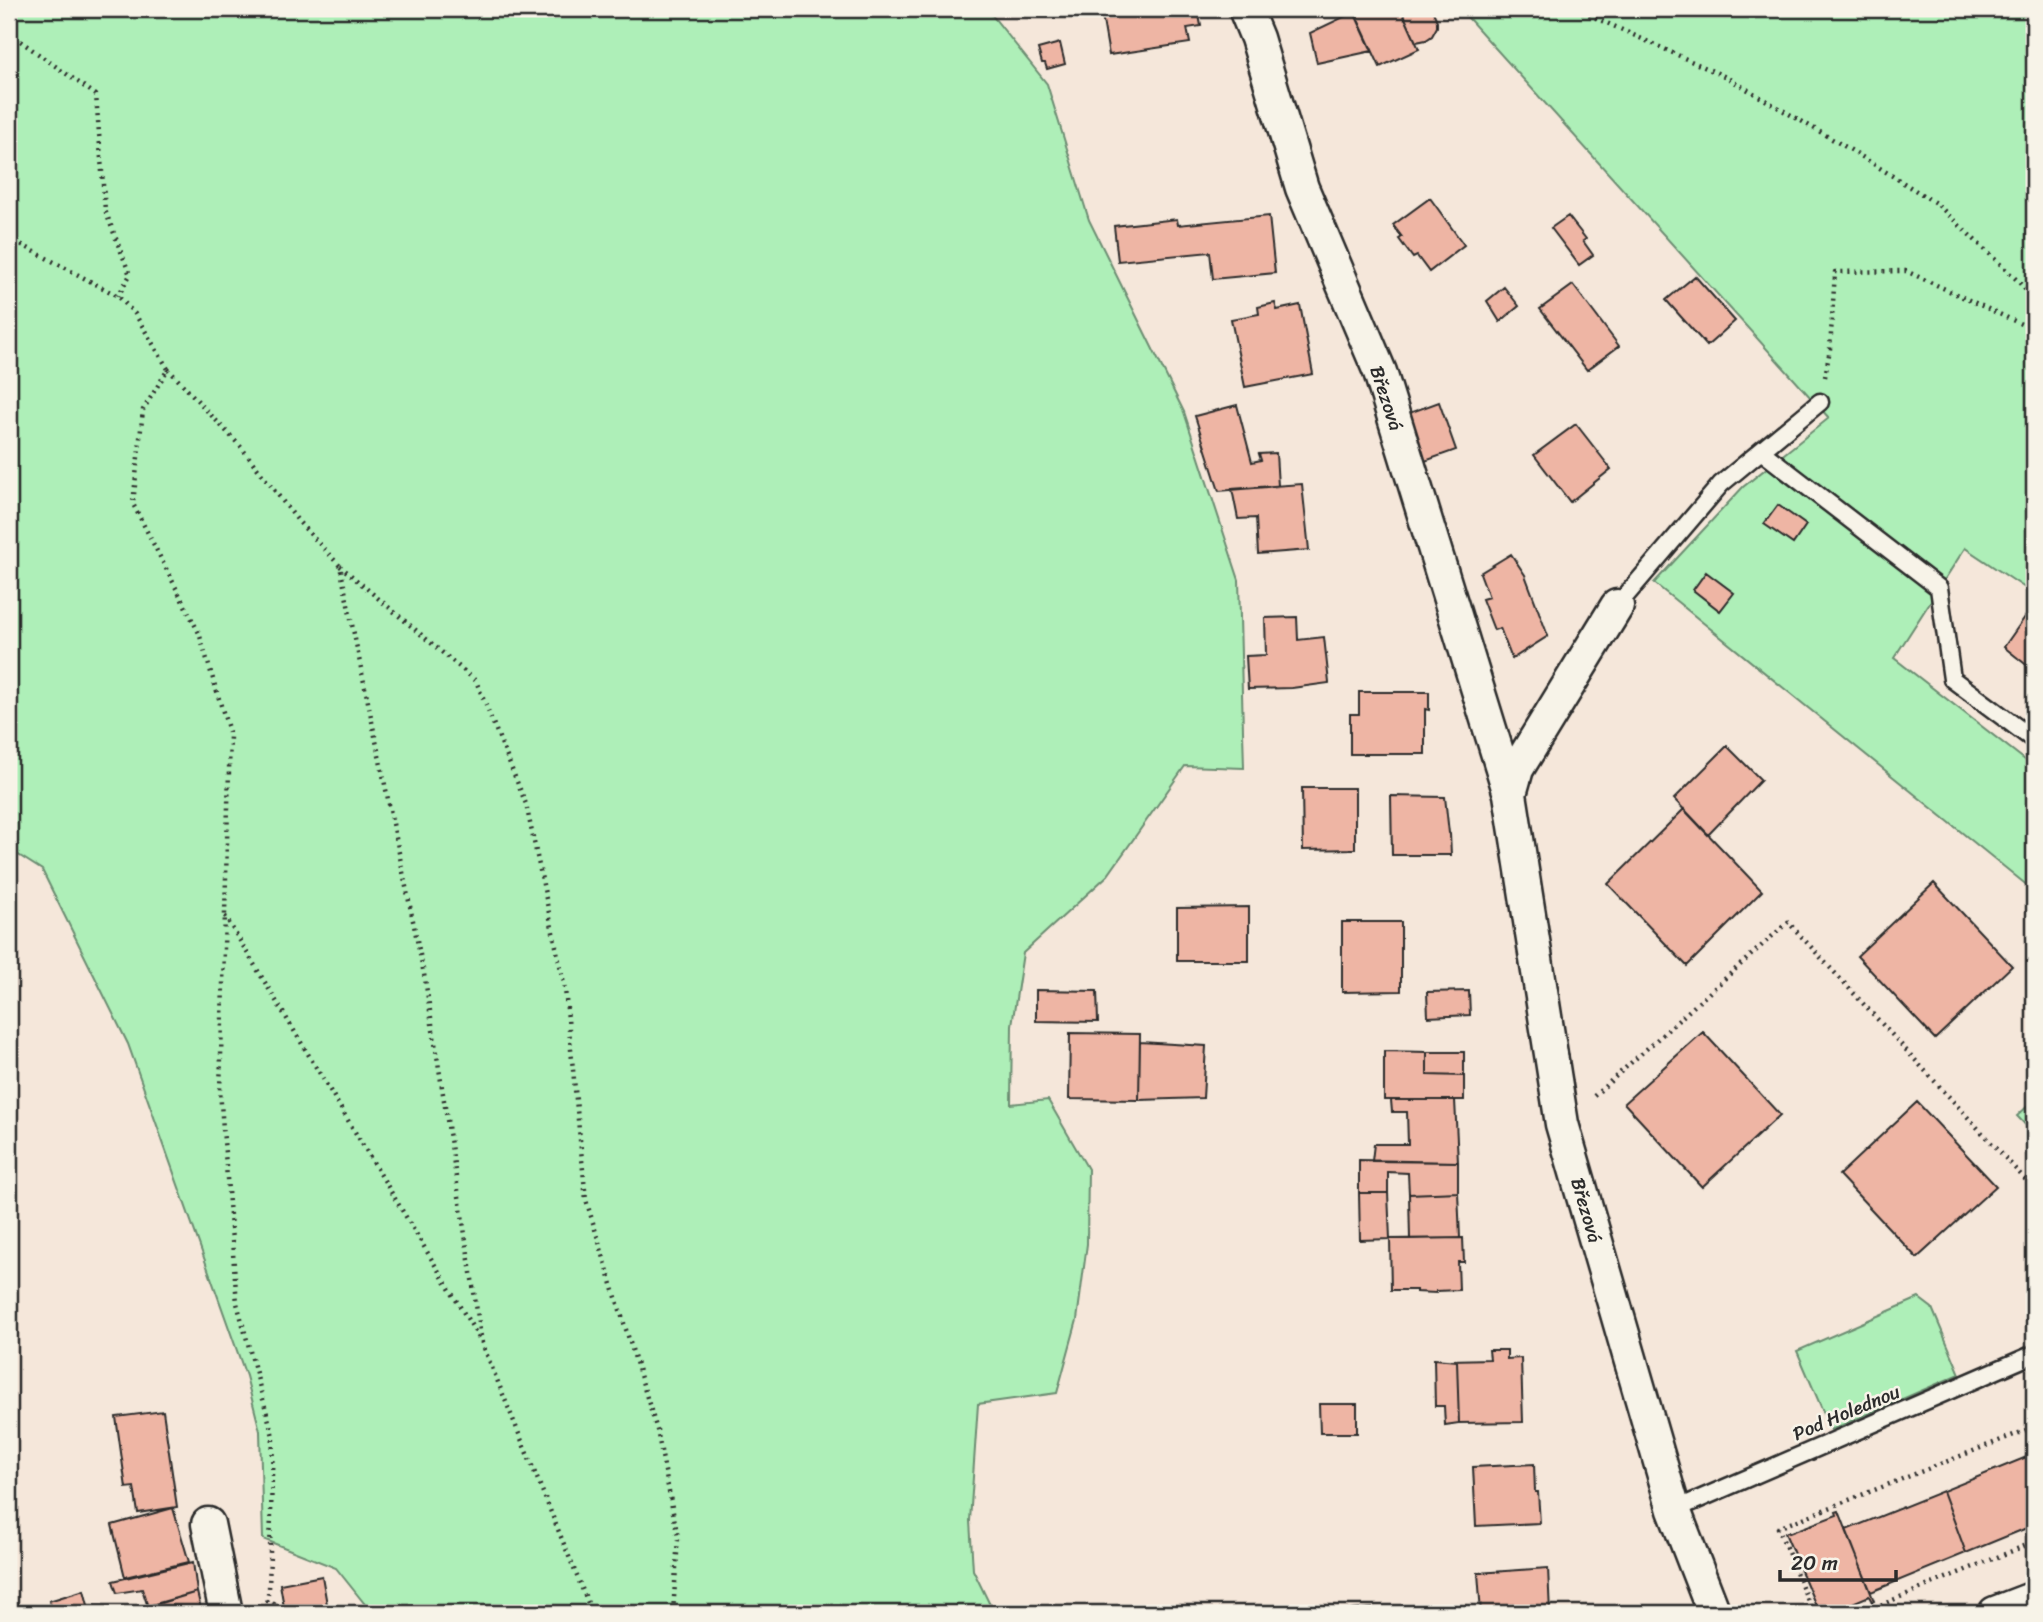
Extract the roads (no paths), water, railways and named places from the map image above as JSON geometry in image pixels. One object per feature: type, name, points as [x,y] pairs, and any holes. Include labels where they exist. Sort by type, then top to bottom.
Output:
[{"type":"street","name":"Březová","points":[[1245,9],[1257,38],[1302,188],[1380,372],[1510,794],[1562,1124],[1674,1510],[1714,1613]]},
{"type":"street","name":"Březová","points":[[1510,794],[1517,769],[1617,606]]},
{"type":"street","points":[[208,1524],[226,1613]]},
{"type":"street","points":[[1995,1613],[2034,1598]]},
{"type":"lane","points":[[1617,606],[1721,484],[1820,402]]},
{"type":"lane","points":[[1761,451],[1939,588],[1952,679],[2034,740]]},
{"type":"lane","name":"Pod Holednou","points":[[1674,1510],[2034,1354]]}]
